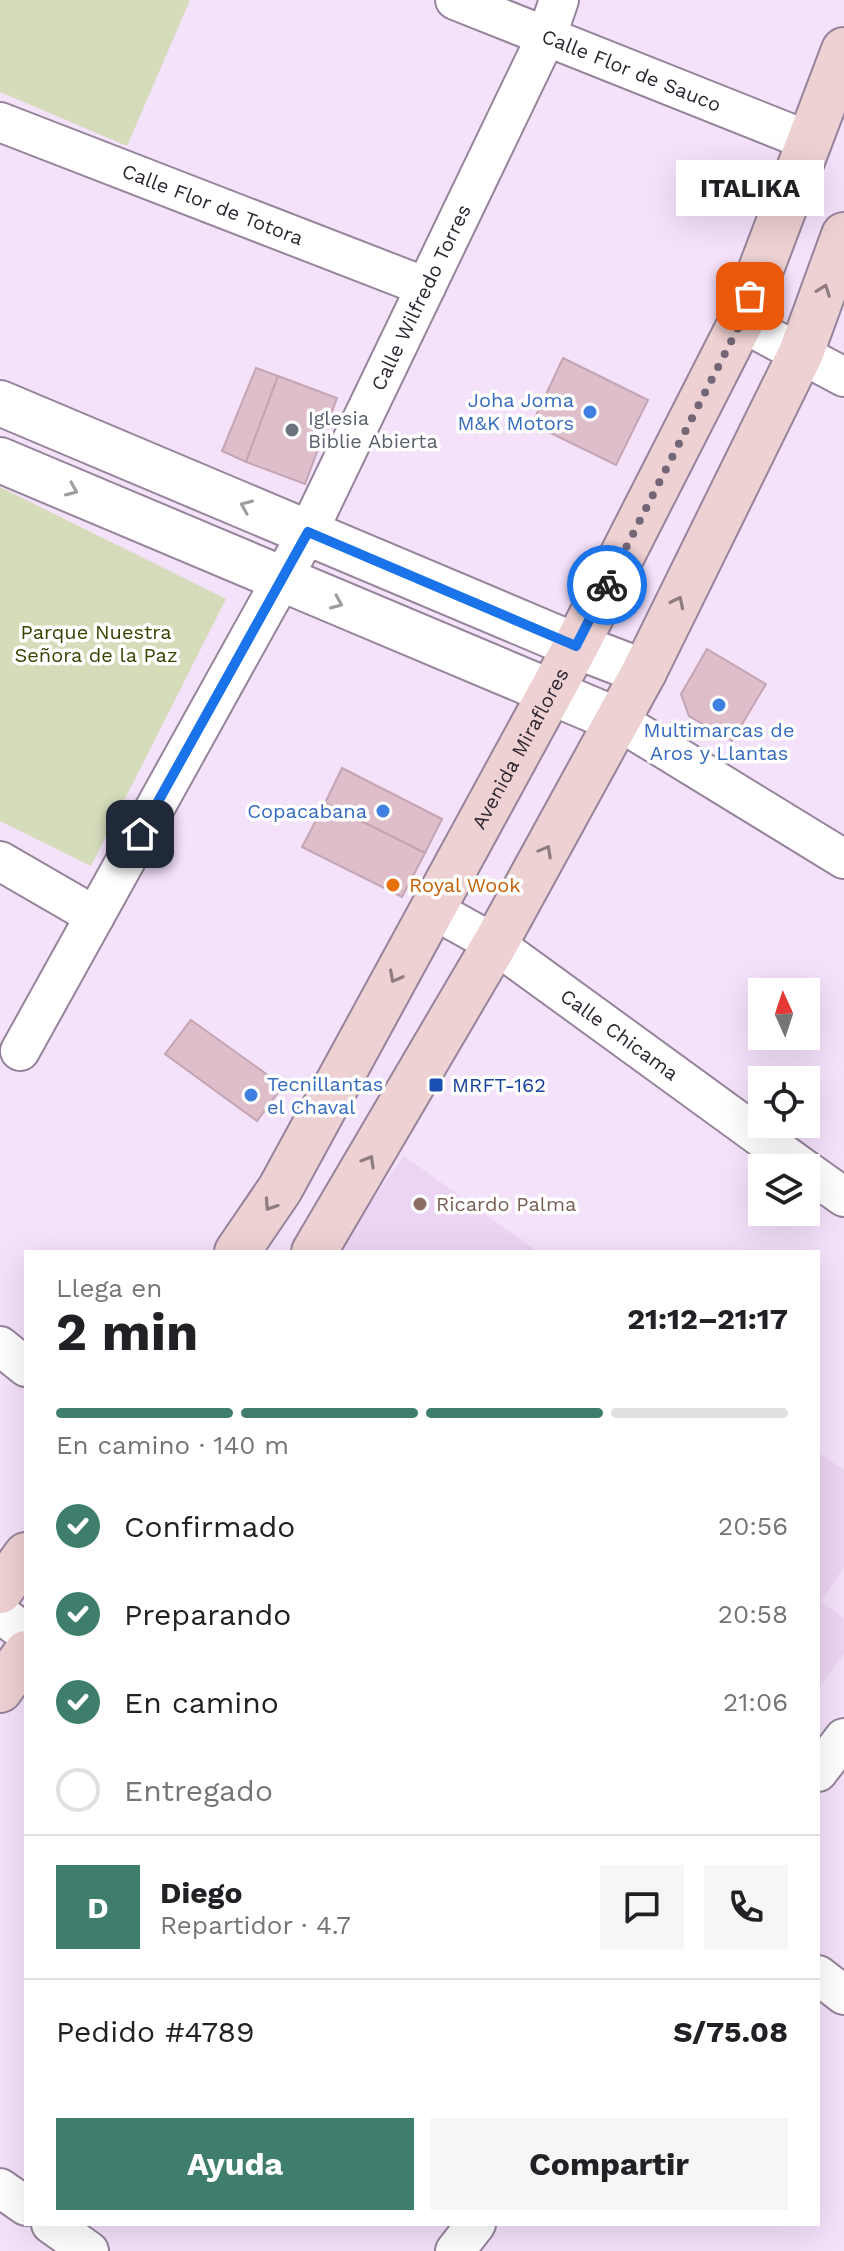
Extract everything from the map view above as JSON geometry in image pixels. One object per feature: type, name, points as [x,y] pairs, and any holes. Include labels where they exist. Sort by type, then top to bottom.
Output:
[{"type":"main road","name":"Avenida Miraflores","points":[[238,1250],[280,1189],[576,646],[741,322],[844,50]]},
{"type":"main road","points":[[315,1250],[495,944],[644,672],[801,353],[844,235]]},
{"type":"main road","points":[[0,1591],[24,1558]]},
{"type":"main road","points":[[0,1690],[24,1656]]},
{"type":"street","name":"Calle Flor de Sauco","points":[[455,0],[809,141]]},
{"type":"street","name":"Calle Wilfredo Torres","points":[[20,1051],[308,532],[547,35],[559,0]]},
{"type":"street","name":"Calle Flor de Totora","points":[[0,122],[426,287]]},
{"type":"street","points":[[741,322],[844,377]]},
{"type":"street","points":[[0,403],[644,672]]},
{"type":"street","points":[[0,460],[617,720],[844,859]]},
{"type":"street","points":[[0,861],[95,916]]},
{"type":"street","name":"Calle Chicama","points":[[432,909],[495,944],[784,1154]]},
{"type":"street","name":"Calle Chicama","points":[[820,1180],[844,1197]]},
{"type":"street","points":[[0,1346],[24,1365]]},
{"type":"street","points":[[0,1614],[24,1632]]},
{"type":"street","points":[[820,1769],[844,1738]]},
{"type":"street","points":[[820,1977],[844,1995]]},
{"type":"street","points":[[0,2188],[24,2205]]},
{"type":"street","points":[[54,2226],[89,2251]]},
{"type":"street","points":[[455,2251],[474,2226]]},
{"type":"shaded area","name":"Ricardo Palma","points":[[404,1156],[535,1250],[336,1250]]},
{"type":"shaded area","points":[[820,1453],[844,1470],[844,1567],[821,1601],[844,1619],[844,1654],[820,1685]]},
{"type":"green space","points":[[0,0],[190,0],[127,146],[0,92]]},
{"type":"green space","name":"Parque Nuestra Señora de la Paz","points":[[0,487],[226,599],[91,866],[0,821]]},
{"type":"building","name":"Joha Joma M&K Motors","points":[[563,358],[648,400],[616,465],[532,424]]},
{"type":"building","points":[[256,368],[278,376],[246,462],[222,451]]},
{"type":"building","name":"Iglesia Biblie Abierta","points":[[278,376],[337,398],[305,484],[246,462]]},
{"type":"building","name":"Multimarcas de Aros y Llantas","points":[[707,649],[766,684],[732,741],[689,716],[681,694]]},
{"type":"building","name":"Copacabana","points":[[342,768],[442,819],[425,853],[325,803]]},
{"type":"building","points":[[325,803],[425,853],[402,897],[302,847]]},
{"type":"building","points":[[191,1020],[283,1086],[257,1121],[165,1054]]},
{"type":"way so far","points":[[607,585],[741,322],[750,296]]},
{"type":"place","name":"ITALIKA","points":[[750,296]]},
{"type":"place","name":"Joha Joma M&K Motors","points":[[590,412]]},
{"type":"place","name":"Iglesia Biblie Abierta","points":[[292,430]]},
{"type":"place","name":"Multimarcas de Aros y Llantas","points":[[719,705]]},
{"type":"place","name":"Copacabana","points":[[383,811]]},
{"type":"place","name":"Royal Wook","points":[[393,885]]},
{"type":"place","name":"MRFT-162","points":[[436,1085]]},
{"type":"place","name":"Tecnillantas el Chaval","points":[[251,1095]]},
{"type":"place","name":"Ricardo Palma","points":[[420,1204]]},
{"type":"route","points":[[140,834],[308,532],[576,646],[607,585]]}]
